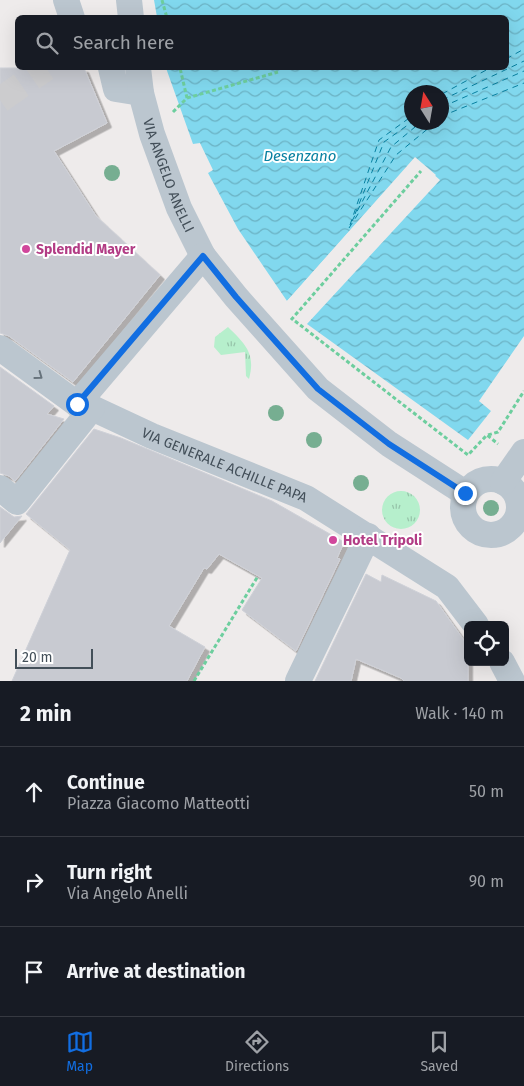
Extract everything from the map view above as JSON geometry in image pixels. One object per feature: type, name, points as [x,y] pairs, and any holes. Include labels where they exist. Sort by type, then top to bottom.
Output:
[{"type":"street","points":[[66,0],[71,15]]},
{"type":"street","points":[[129,0],[131,15]]},
{"type":"street","points":[[112,70],[116,89],[140,80]]},
{"type":"street","name":"VIA ANGELO ANELLI","points":[[140,80],[152,134],[179,208],[203,256],[236,297],[318,389],[389,444],[465,493]]},
{"type":"street","points":[[0,488],[17,502],[85,406],[203,256]]},
{"type":"street","name":"VIA GENERALE ACHILLE PAPA","points":[[0,348],[85,406],[152,436],[306,498],[447,587],[473,621]]},
{"type":"street","points":[[515,465],[510,486],[518,498],[520,522],[495,535],[477,532],[465,519],[462,511],[465,493],[478,481],[495,479],[515,465]]},
{"type":"street","points":[[298,681],[368,536]]},
{"type":"street","points":[[504,666],[512,681]]},
{"type":"path","points":[[162,0],[166,15]]},
{"type":"path","points":[[181,70],[188,98]]},
{"type":"path","points":[[152,134],[188,98],[278,72]]},
{"type":"path","points":[[272,338],[292,319],[420,171]]},
{"type":"path","points":[[292,319],[468,455],[487,435],[498,432],[524,391]]},
{"type":"path","points":[[487,435],[515,465]]},
{"type":"path","points":[[194,681],[258,576]]},
{"type":"green space","points":[[228,327],[248,350],[251,362],[249,379],[246,376],[245,352],[221,355],[214,347],[215,337]]},
{"type":"green space","points":[[401,491],[415,496],[420,510],[415,524],[401,529],[387,524],[382,510],[387,496]]},
{"type":"water","name":"Desenzano","points":[[154,0],[524,0],[524,336],[479,401],[491,411],[468,440],[307,324],[440,180],[415,158],[287,301],[238,229],[208,173],[213,170],[200,143],[193,144],[167,70],[509,70],[509,15],[157,15]]},
{"type":"pier","points":[[415,157],[436,175],[434,177],[415,161],[288,303],[287,301]]},
{"type":"building","points":[[0,68],[15,68],[15,70],[85,70],[107,123],[54,151],[96,216],[160,275],[73,382],[9,336],[0,333]]},
{"type":"building","points":[[0,367],[54,406],[47,414],[64,419],[15,481],[9,476],[0,473]]},
{"type":"building","points":[[94,429],[121,438],[272,501],[344,542],[337,558],[340,559],[296,651],[242,610],[262,578],[219,554],[207,569],[204,568],[169,626],[205,647],[187,681],[12,681],[70,550],[26,514]]},
{"type":"building","points":[[0,507],[14,517],[22,516],[0,543]]},
{"type":"building","points":[[366,574],[381,582],[382,575],[436,601],[464,640],[464,666],[468,666],[468,681],[404,681],[356,659],[351,681],[315,681]]},
{"type":"ferry route","points":[[509,57],[524,49]]},
{"type":"ferry route","points":[[509,68],[524,61]]},
{"type":"ferry route","points":[[449,90],[486,70]]},
{"type":"ferry route","points":[[449,97],[505,70]]},
{"type":"ferry route","points":[[449,104],[524,71]]},
{"type":"ferry route","points":[[449,113],[524,83]]},
{"type":"ferry route","points":[[350,225],[379,140],[404,122]]},
{"type":"ferry route","points":[[355,214],[384,142],[404,128]]},
{"type":"ferry route","points":[[352,221],[391,147],[411,130]]},
{"type":"ferry route","points":[[349,228],[396,155],[426,130]]},
{"type":"tunnel","points":[[0,100],[43,70]]},
{"type":"place","name":"Splendid Mayer","points":[[26,249]]},
{"type":"place","name":"Hotel Tripoli","points":[[333,540]]},
{"type":"route","points":[[77,404],[203,256],[236,297],[318,389],[389,444],[465,493]]}]
